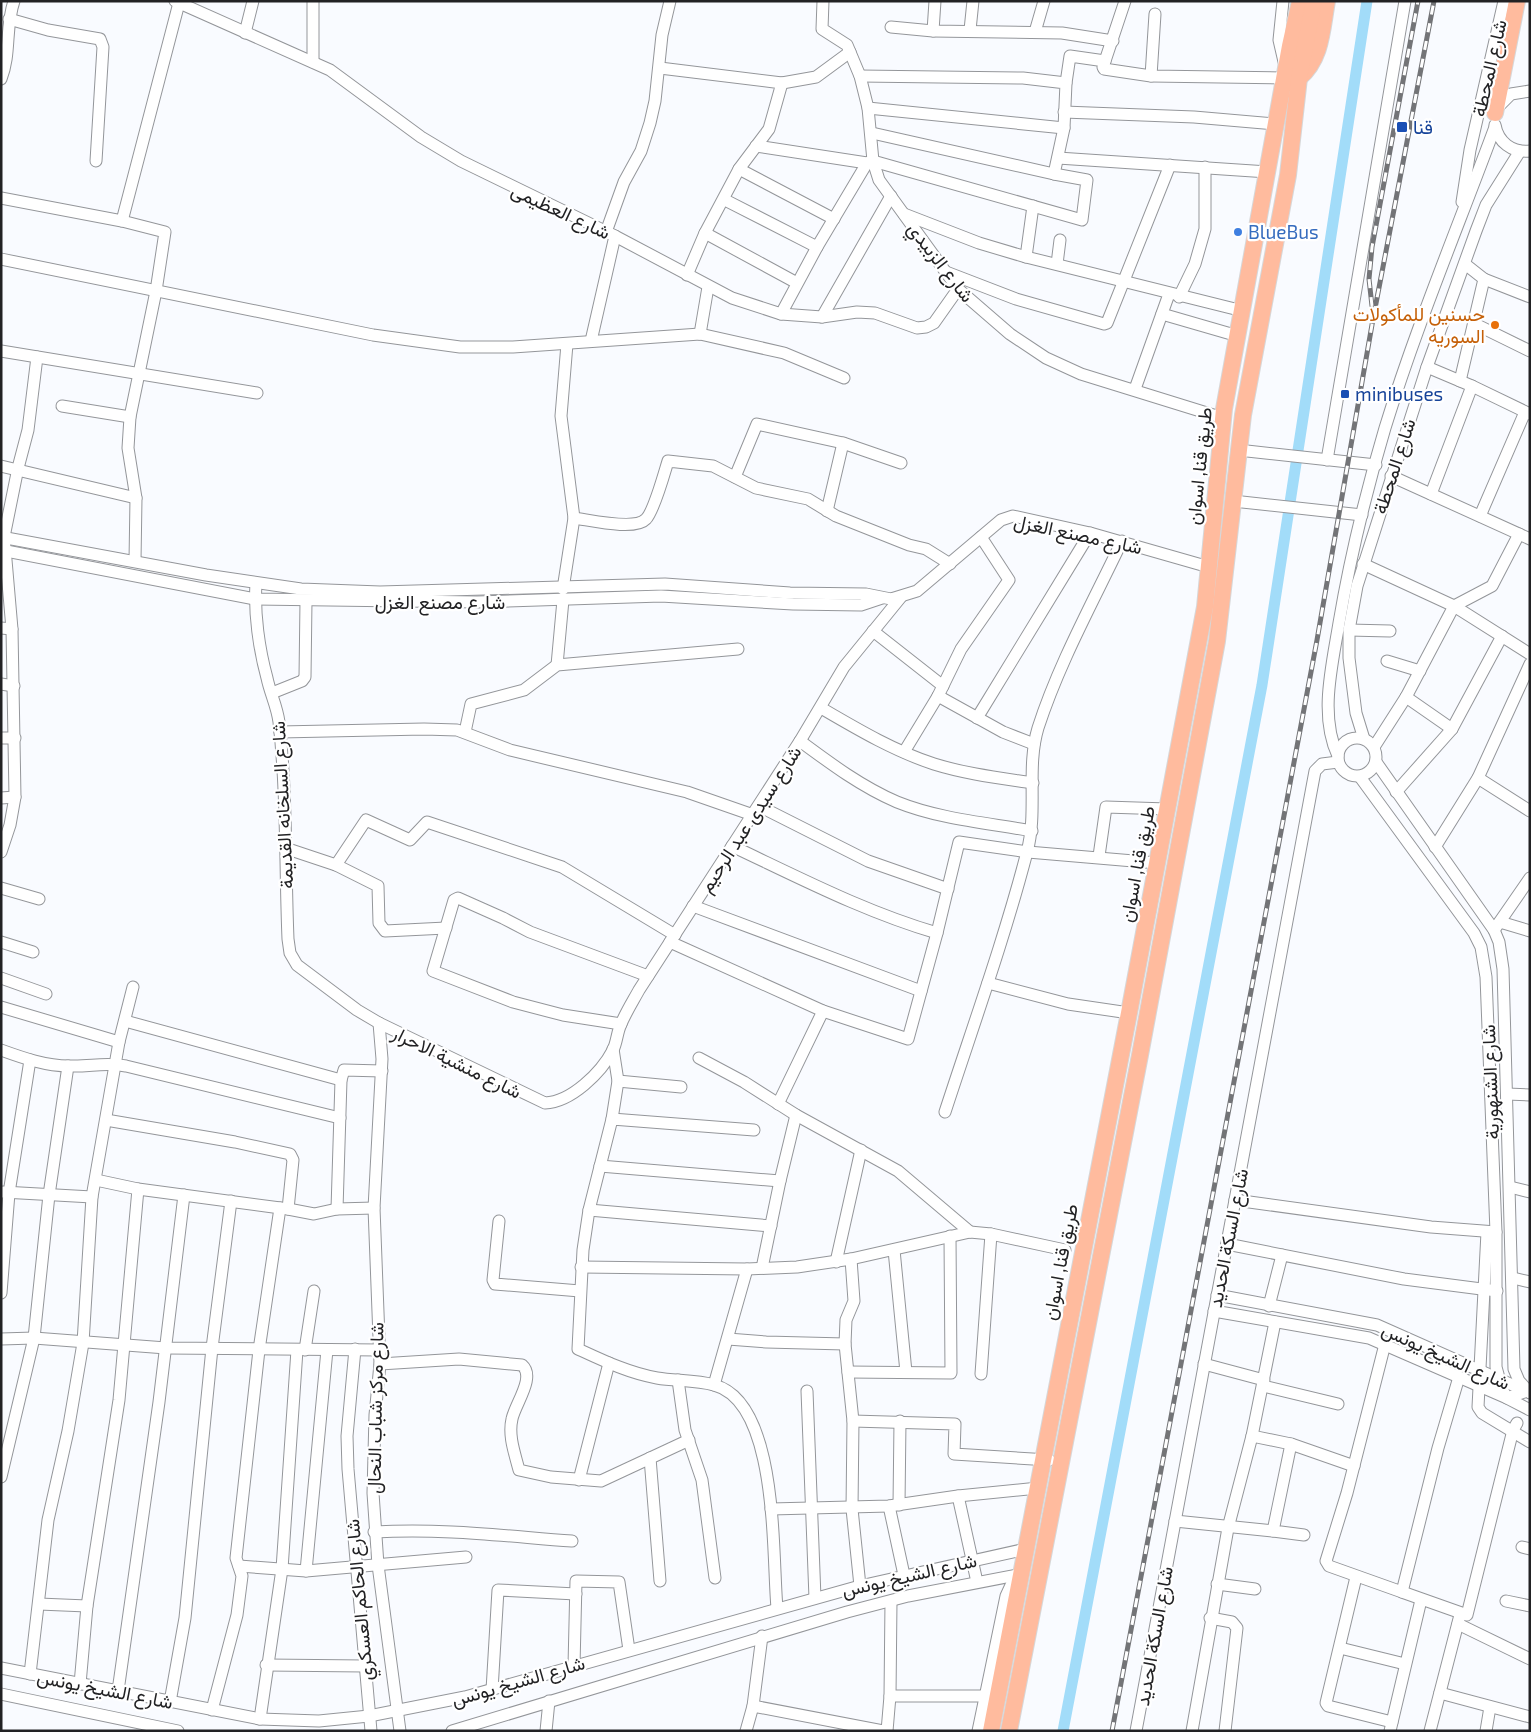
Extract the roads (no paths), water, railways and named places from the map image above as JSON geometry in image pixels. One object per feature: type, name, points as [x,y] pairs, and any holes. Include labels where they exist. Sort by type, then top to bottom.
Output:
[{"type":"highway","points":[[1294,1],[1294,23]]},
{"type":"highway","name":"طريق قنا, اسوان","points":[[1009,1731],[1217,642],[1238,450],[1288,175],[1290,75],[1294,23],[1300,1]]},
{"type":"highway","name":"طريق قنا, اسوان","points":[[991,1731],[1205,607],[1223,418],[1276,124],[1314,1]]},
{"type":"highway","points":[[1290,75],[1308,71],[1317,55],[1327,1]]},
{"type":"highway","points":[[1495,120],[1517,1]]},
{"type":"highway","points":[[1051,1416],[1069,1417]]},
{"type":"highway","points":[[1043,1456],[1062,1457]]},
{"type":"street","points":[[1,79],[7,56],[8,19],[14,1]]},
{"type":"street","points":[[245,34],[253,1]]},
{"type":"street","points":[[313,1],[313,62]]},
{"type":"street","points":[[590,341],[611,234],[624,182],[641,151],[650,123],[660,68],[662,35],[670,1]]},
{"type":"street","name":"شارع الزبيدي","points":[[823,1],[822,29],[842,40],[850,52],[860,76],[872,133],[870,162],[879,180],[958,289],[992,320],[1046,358],[1081,374],[1135,389],[1223,418]]},
{"type":"street","points":[[933,31],[935,1]]},
{"type":"street","points":[[970,30],[973,1]]},
{"type":"street","points":[[1035,32],[1044,1]]},
{"type":"street","points":[[1125,1],[1104,69],[1151,76],[1290,75],[1279,40],[1282,1]]},
{"type":"street","points":[[1327,460],[1405,1]]},
{"type":"street","name":"شارع المحطة","points":[[1459,224],[1470,150],[1504,1]]},
{"type":"street","points":[[122,221],[181,3]]},
{"type":"street","name":"شارع العظيمى","points":[[181,3],[245,34],[313,62],[338,76],[414,132],[462,161],[611,234],[732,298],[781,314],[822,317],[857,312],[875,314],[916,328],[926,327],[934,323],[958,289]]},
{"type":"street","points":[[1151,76],[1155,14]]},
{"type":"street","points":[[8,19],[48,30],[100,39],[103,47],[96,161]]},
{"type":"street","points":[[891,27],[933,31],[970,30],[1062,33],[1113,41]]},
{"type":"street","points":[[660,68],[782,84],[816,77],[850,52]]},
{"type":"street","points":[[1054,174],[1064,128],[1066,83],[1071,55],[1105,61]]},
{"type":"street","points":[[860,76],[1023,78],[1066,83]]},
{"type":"street","points":[[687,275],[739,169],[769,129],[782,84]]},
{"type":"street","name":"شارع المحطة","points":[[1338,759],[1331,740],[1328,722],[1331,683],[1346,580],[1396,394],[1459,224],[1501,102],[1511,94],[1530,91]]},
{"type":"street","points":[[868,108],[1064,128]]},
{"type":"street","points":[[1064,112],[1194,117],[1276,124]]},
{"type":"street","points":[[1495,120],[1507,146],[1525,151]]},
{"type":"street","points":[[756,146],[870,162],[1082,220],[1087,180],[872,133]]},
{"type":"street","name":"شارع المحطة","points":[[1364,739],[1351,685],[1350,630],[1354,600],[1363,564],[1426,367],[1486,205],[1502,177],[1525,151]]},
{"type":"street","points":[[1058,158],[1268,172]]},
{"type":"street","points":[[781,314],[817,247],[870,162]]},
{"type":"street","points":[[946,272],[1016,299],[1104,324],[1109,321],[1122,281],[1170,165]]},
{"type":"street","points":[[1135,389],[1162,314],[1195,264],[1205,229],[1205,168]]},
{"type":"street","points":[[739,169],[834,219]]},
{"type":"street","points":[[822,317],[891,196]]},
{"type":"street","points":[[1,198],[122,221],[166,232],[156,291],[130,416],[128,448],[136,498],[134,561]]},
{"type":"street","points":[[725,200],[817,247]]},
{"type":"street","points":[[1026,257],[1033,206]]},
{"type":"street","points":[[904,214],[979,243],[1026,257],[1243,312]]},
{"type":"street","points":[[706,233],[797,283]]},
{"type":"street","points":[[1057,264],[1060,240]]},
{"type":"street","points":[[1,259],[373,335],[430,343],[488,348],[700,334],[784,353],[844,378]]},
{"type":"street","points":[[1465,264],[1484,279],[1530,298]]},
{"type":"street","points":[[1460,381],[1475,324],[1484,279]]},
{"type":"street","points":[[700,334],[708,287]]},
{"type":"street","points":[[1162,314],[1238,336]]},
{"type":"street","points":[[1475,324],[1530,351]]},
{"type":"street","points":[[557,665],[563,594],[574,518],[561,416],[567,344]]},
{"type":"street","points":[[1,351],[138,375],[257,393]]},
{"type":"street","points":[[1,852],[10,825],[15,797],[14,686],[7,629],[2,537],[28,430],[37,356]]},
{"type":"street","points":[[1426,367],[1472,386],[1528,413],[1480,516]]},
{"type":"street","points":[[1431,494],[1472,386]]},
{"type":"street","points":[[62,406],[130,416]]},
{"type":"street","points":[[735,478],[758,424],[843,443],[901,463]]},
{"type":"street","points":[[827,511],[843,443]]},
{"type":"street","points":[[1238,450],[1376,465]]},
{"type":"street","points":[[574,518],[630,525],[639,524],[649,514],[668,461],[713,466],[756,488],[808,499],[827,511],[869,530],[926,549],[950,564]]},
{"type":"street","points":[[1,466],[18,468],[136,498]]},
{"type":"street","points":[[1374,747],[1364,739],[1352,738],[1342,745],[1338,759],[1349,775],[1360,777],[1372,770],[1376,762],[1374,747],[1406,697],[1454,606],[1492,586],[1524,536],[1391,476]]},
{"type":"street","points":[[1233,501],[1362,515]]},
{"type":"street","name":"شارع مصنع الغزل","points":[[2,537],[256,584],[343,592],[661,596],[793,604],[861,605],[882,598],[901,597],[917,591],[1001,520],[1013,516],[1122,541],[1209,566]]},
{"type":"street","points":[[977,718],[1090,533]]},
{"type":"street","points":[[904,752],[940,691],[970,634],[1009,580],[981,537]]},
{"type":"street","points":[[945,1112],[988,983],[1028,852],[1032,831],[1034,744],[1067,655],[1122,541]]},
{"type":"street","name":"شارع مصنع الغزل","points":[[3,550],[255,598],[306,601],[410,602],[563,594]]},
{"type":"street","points":[[1363,564],[1454,606],[1530,654]]},
{"type":"street","name":"شارع السلخانه القديمة","points":[[256,584],[255,598],[265,673],[272,693],[280,732],[290,954]]},
{"type":"street","name":"شارع سيدى عبد الرحيم","points":[[613,1049],[621,1024],[648,976],[821,708],[844,667],[901,597]]},
{"type":"street","points":[[272,693],[302,681],[305,677],[306,601]]},
{"type":"street","points":[[1350,630],[1390,631]]},
{"type":"street","points":[[873,631],[940,691],[977,718],[1003,732],[1034,744]]},
{"type":"street","points":[[1396,792],[1452,729],[1502,636]]},
{"type":"street","points":[[465,732],[471,704],[524,690],[557,665],[738,649]]},
{"type":"street","points":[[1387,661],[1420,670]]},
{"type":"street","points":[[1435,847],[1478,778],[1530,664]]},
{"type":"street","points":[[1,684],[14,686]]},
{"type":"street","points":[[1406,697],[1452,729]]},
{"type":"street","points":[[821,708],[904,752],[935,764],[969,773],[1033,783]]},
{"type":"street","points":[[280,732],[424,728],[465,732],[510,750],[756,810],[868,861],[948,889]]},
{"type":"street","points":[[1,738],[15,738]]},
{"type":"street","points":[[800,741],[860,783],[898,802],[930,812],[1032,831]]},
{"type":"street","name":"شارع السكة الحديد","points":[[1136,1731],[1315,771],[1322,764],[1338,759]]},
{"type":"street","name":"شارع الشنهورية","points":[[1376,762],[1435,847],[1497,926],[1502,956],[1513,1278],[1514,1368],[1519,1381],[1529,1392]]},
{"type":"street","name":"شارع الشنهورية","points":[[1360,777],[1474,933],[1481,947],[1486,977],[1491,1232],[1497,1290],[1496,1367],[1498,1378],[1507,1398]]},
{"type":"street","points":[[1478,778],[1530,811]]},
{"type":"street","points":[[1,798],[15,797]]},
{"type":"street","points":[[1099,856],[1106,807],[1167,809]]},
{"type":"street","points":[[336,865],[366,820],[410,840],[428,822],[562,867],[672,938],[823,1011],[908,1039],[937,933],[959,842],[1028,852],[1099,856],[1157,863]]},
{"type":"street","points":[[732,846],[895,921],[937,933]]},
{"type":"street","points":[[285,848],[336,865],[379,887],[381,928],[385,930],[446,928]]},
{"type":"street","points":[[1530,878],[1497,926],[1530,931]]},
{"type":"street","points":[[1,888],[39,899]]},
{"type":"street","points":[[621,1024],[563,1015],[513,1002],[433,971],[454,900],[458,898],[504,918],[530,932],[648,976]]},
{"type":"street","points":[[693,906],[921,991]]},
{"type":"street","points":[[1,942],[33,952]]},
{"type":"street","name":"شارع منشية الاحرار","points":[[290,954],[297,965],[337,996],[379,1023],[545,1103],[561,1100],[576,1090],[603,1065],[613,1049]]},
{"type":"street","points":[[1,978],[46,994]]},
{"type":"street","points":[[988,983],[1068,1004],[1129,1013]]},
{"type":"street","points":[[30,1674],[48,1520],[68,1430],[83,1343],[92,1197],[116,1064],[118,1042],[133,987]]},
{"type":"street","points":[[2,1009],[118,1042]]},
{"type":"street","points":[[778,1104],[823,1011]]},
{"type":"street","points":[[125,1021],[341,1080]]},
{"type":"street","name":"شارع مركز شباب النحال","points":[[379,1023],[382,1047],[382,1072],[374,1208],[380,1364],[373,1454],[374,1532],[400,1731]]},
{"type":"street","points":[[613,1049],[618,1081],[612,1119],[590,1210],[581,1267],[578,1349],[610,1364],[656,1378],[714,1385],[733,1394],[740,1402],[756,1431],[766,1468],[777,1608]]},
{"type":"street","points":[[1,1050],[30,1060],[68,1066],[116,1064],[340,1118]]},
{"type":"street","points":[[699,1058],[744,1082],[796,1116],[898,1171],[970,1232]]},
{"type":"street","points":[[1,1293],[5,1192],[30,1060]]},
{"type":"street","points":[[1,1477],[34,1338],[49,1195],[68,1066]]},
{"type":"street","points":[[337,1210],[341,1080],[344,1070],[382,1072]]},
{"type":"street","points":[[618,1081],[681,1087]]},
{"type":"street","points":[[1507,1094],[1530,1094]]},
{"type":"street","points":[[762,1268],[796,1116]]},
{"type":"street","points":[[612,1119],[754,1130]]},
{"type":"street","points":[[106,1120],[235,1142],[290,1154],[293,1160],[259,1350],[236,1558],[242,1576],[237,1615],[212,1710]]},
{"type":"street","points":[[836,1262],[861,1150]]},
{"type":"street","points":[[600,1166],[780,1182]]},
{"type":"street","points":[[96,1180],[138,1189],[284,1208],[314,1214],[337,1210],[374,1208]]},
{"type":"street","points":[[1510,1187],[1530,1192]]},
{"type":"street","points":[[80,1684],[87,1606],[118,1400],[138,1189]]},
{"type":"street","points":[[5,1192],[92,1197]]},
{"type":"street","points":[[118,1692],[166,1348],[184,1195]]},
{"type":"street","points":[[1235,1200],[1431,1227],[1491,1232],[1484,1289],[1478,1369],[1479,1410],[1515,1427],[1530,1442]]},
{"type":"street","points":[[170,1702],[185,1618],[212,1348],[231,1201]]},
{"type":"street","points":[[590,1210],[771,1226]]},
{"type":"street","points":[[499,1221],[493,1280],[495,1284],[580,1291]]},
{"type":"street","points":[[581,1267],[747,1269],[836,1262],[970,1232],[991,1234],[1065,1250]]},
{"type":"street","points":[[981,1374],[991,1234]]},
{"type":"street","points":[[848,1372],[951,1373],[950,1236]]},
{"type":"street","points":[[1227,1244],[1404,1279],[1497,1290]]},
{"type":"street","points":[[894,1250],[906,1372]]},
{"type":"street","points":[[1269,1306],[1282,1255]]},
{"type":"street","points":[[851,1259],[854,1301],[846,1320],[845,1344],[853,1421],[852,1509],[860,1586]]},
{"type":"street","points":[[714,1385],[747,1269]]},
{"type":"street","points":[[1513,1278],[1530,1282]]},
{"type":"street","points":[[260,1719],[266,1665],[282,1569],[301,1350],[314,1291]]},
{"type":"street","name":"شارع الشيخ يونس","points":[[1217,1295],[1377,1325],[1529,1392]]},
{"type":"street","name":"شارع الشيخ يونس","points":[[1214,1311],[1352,1334],[1385,1344],[1507,1398],[1529,1392]]},
{"type":"street","points":[[1192,1731],[1210,1618],[1228,1528],[1252,1436],[1275,1322]]},
{"type":"street","points":[[1,1339],[34,1338],[166,1348],[379,1350]]},
{"type":"street","points":[[728,1339],[845,1344]]},
{"type":"street","points":[[1385,1344],[1354,1466],[1326,1561],[1329,1566],[1421,1600],[1530,1659]]},
{"type":"street","name":"شارع الحاكم العسكري","points":[[355,1349],[349,1403],[348,1461],[371,1731]]},
{"type":"street","points":[[306,1571],[327,1350]]},
{"type":"street","points":[[380,1364],[459,1359],[522,1365],[526,1368],[528,1377],[512,1420],[510,1434],[519,1470],[579,1480],[601,1481],[689,1440]]},
{"type":"street","points":[[579,1480],[610,1364]]},
{"type":"street","points":[[1204,1364],[1338,1404]]},
{"type":"street","points":[[1402,1592],[1458,1377]]},
{"type":"street","points":[[678,1380],[682,1416],[702,1480],[715,1578]]},
{"type":"street","points":[[806,1391],[813,1509],[815,1598]]},
{"type":"street","points":[[1507,1398],[1530,1410]]},
{"type":"street","points":[[853,1421],[955,1424],[953,1450],[957,1455],[1043,1456]]},
{"type":"street","points":[[900,1421],[894,1506],[904,1575]]},
{"type":"street","points":[[1430,1731],[1459,1620],[1468,1613],[1515,1427]]},
{"type":"street","points":[[1252,1436],[1291,1444],[1354,1466]]},
{"type":"street","points":[[1273,1531],[1291,1444]]},
{"type":"street","points":[[650,1458],[660,1581]]},
{"type":"street","points":[[770,1509],[852,1509],[894,1506],[958,1496],[1038,1488]]},
{"type":"street","points":[[958,1496],[978,1582]]},
{"type":"street","points":[[1175,1521],[1304,1535]]},
{"type":"street","points":[[374,1532],[436,1530],[495,1533],[572,1541]]},
{"type":"street","name":"شارع الشيخ يونس","points":[[1,1668],[260,1719],[319,1721],[369,1716],[397,1712],[492,1690],[860,1586],[1026,1549]]},
{"type":"street","points":[[239,1566],[306,1571],[466,1557]]},
{"type":"street","points":[[978,1731],[1006,1596],[1012,1583],[1022,1574]]},
{"type":"street","name":"شارع الشيخ يونس","points":[[452,1731],[762,1636],[892,1601],[1022,1574]]},
{"type":"street","points":[[1356,1577],[1326,1705],[1391,1727],[1421,1600]]},
{"type":"street","points":[[574,1666],[576,1581],[619,1582],[629,1650]]},
{"type":"street","points":[[1217,1584],[1255,1589]]},
{"type":"street","points":[[492,1690],[498,1590],[576,1594]]},
{"type":"street","points":[[753,1706],[849,1728],[885,1731],[890,1696],[892,1601]]},
{"type":"street","points":[[1506,1601],[1530,1606]]},
{"type":"street","points":[[39,1604],[87,1606]]},
{"type":"street","points":[[1210,1618],[1232,1622],[1237,1628],[1225,1731]]},
{"type":"street","points":[[746,1731],[753,1706],[762,1636]]},
{"type":"street","points":[[1340,1648],[1405,1664]]},
{"type":"street","points":[[266,1665],[365,1666]]},
{"type":"street","name":"شارع الشيخ يونس","points":[[1,1694],[178,1731]]},
{"type":"street","points":[[1440,1694],[1530,1717]]},
{"type":"street","points":[[890,1696],[984,1696]]},
{"type":"street","points":[[546,1731],[549,1701]]},
{"type":"street","points":[[1486,1731],[1490,1707]]},
{"type":"waterway","points":[[1063,1731],[1262,685],[1367,1]]},
{"type":"railway","points":[[1372,306],[1369,279],[1372,247],[1418,1]]},
{"type":"railway","points":[[1112,1731],[1317,640],[1373,319],[1434,1]]},
{"type":"place","name":"قنا","points":[[1402,127]]},
{"type":"place","name":"BlueBus","points":[[1238,232]]},
{"type":"place","name":"حسنين للمأكولات السوريه","points":[[1495,325]]},
{"type":"place","name":"minibuses","points":[[1345,394]]}]
